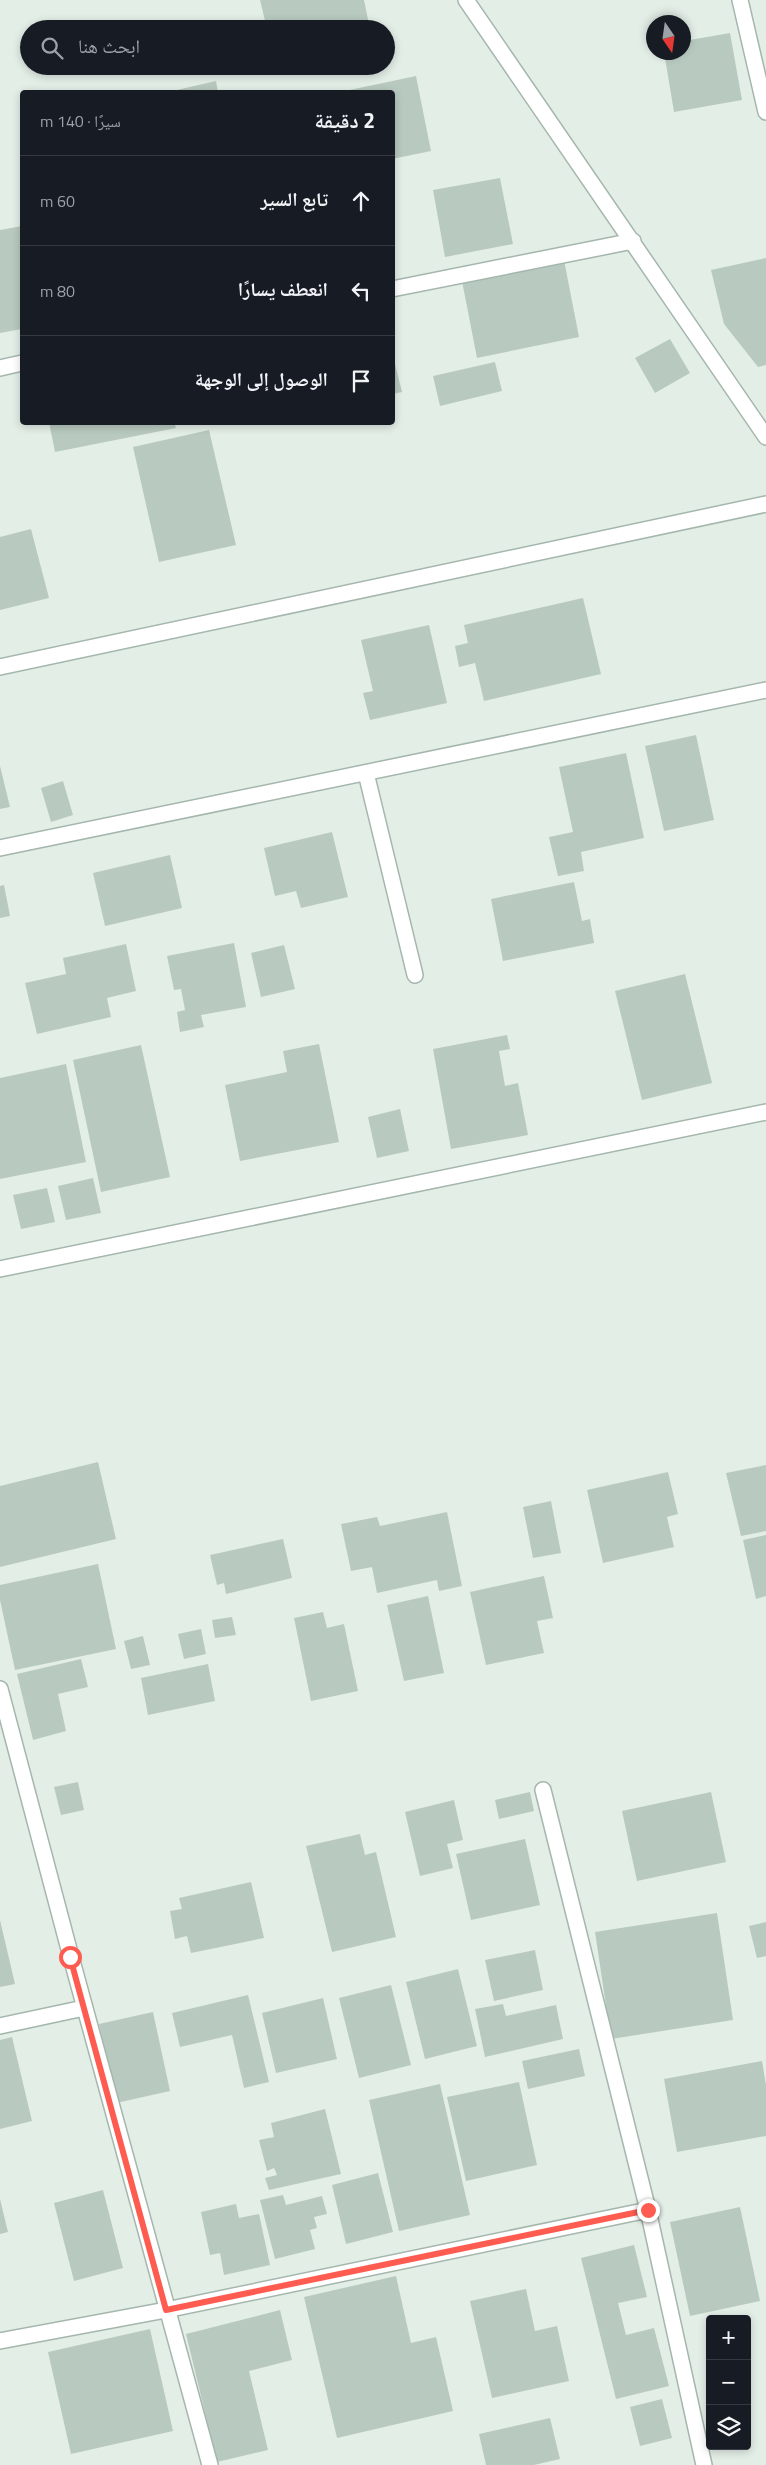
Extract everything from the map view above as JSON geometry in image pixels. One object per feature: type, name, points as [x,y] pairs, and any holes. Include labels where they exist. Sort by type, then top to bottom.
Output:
[{"type":"street","points":[[466,0],[633,240],[766,437]]},
{"type":"street","points":[[740,0],[766,112]]},
{"type":"street","points":[[395,288],[633,240]]},
{"type":"street","points":[[0,368],[20,363]]},
{"type":"street","points":[[0,668],[766,504]]},
{"type":"street","points":[[0,848],[766,690]]},
{"type":"street","points":[[366,773],[415,975]]},
{"type":"street","points":[[0,1268],[766,1112]]},
{"type":"street","points":[[0,1689],[84,2008],[210,2465]]},
{"type":"street","points":[[543,1790],[648,2210],[704,2465]]},
{"type":"street","points":[[0,2026],[84,2008]]},
{"type":"street","points":[[0,2341],[166,2310],[648,2210]]},
{"type":"building","points":[[260,0],[364,0],[368,20],[265,20]]},
{"type":"building","points":[[730,33],[742,100],[674,112],[665,60],[691,60],[691,40]]},
{"type":"building","points":[[416,76],[431,151],[395,158],[395,90],[350,90]]},
{"type":"building","points":[[216,81],[218,90],[177,90]]},
{"type":"building","points":[[500,178],[513,244],[445,257],[433,190]]},
{"type":"building","points":[[20,226],[20,329],[0,333],[0,230]]},
{"type":"building","points":[[766,258],[766,365],[758,367],[724,324],[711,270]]},
{"type":"building","points":[[564,260],[579,337],[477,358],[462,281]]},
{"type":"building","points":[[670,339],[690,373],[655,393],[635,358]]},
{"type":"building","points":[[495,362],[502,391],[440,406],[433,376]]},
{"type":"building","points":[[395,364],[402,392],[395,393]]},
{"type":"building","points":[[50,425],[175,425],[176,428],[55,452]]},
{"type":"building","points":[[209,430],[236,545],[159,562],[133,447]]},
{"type":"building","points":[[31,529],[49,598],[0,610],[0,537]]},
{"type":"building","points":[[583,598],[601,674],[484,701],[475,663],[459,667],[455,646],[468,643],[464,625]]},
{"type":"building","points":[[429,625],[447,703],[370,720],[363,693],[373,691],[361,640]]},
{"type":"building","points":[[696,735],[714,820],[664,831],[645,746]]},
{"type":"building","points":[[626,753],[644,838],[581,852],[584,871],[558,876],[549,837],[573,832],[559,767]]},
{"type":"building","points":[[0,766],[10,807],[0,809]]},
{"type":"building","points":[[63,781],[73,815],[51,822],[41,788]]},
{"type":"building","points":[[332,832],[348,897],[301,908],[296,891],[275,896],[264,848]]},
{"type":"building","points":[[170,855],[182,908],[105,926],[93,873]]},
{"type":"building","points":[[574,882],[582,921],[590,919],[594,943],[503,961],[491,899]]},
{"type":"building","points":[[4,885],[10,916],[0,918],[0,886]]},
{"type":"building","points":[[234,943],[246,1007],[201,1015],[204,1027],[180,1032],[177,1012],[185,1010],[181,989],[174,990],[167,956]]},
{"type":"building","points":[[126,944],[136,991],[107,998],[111,1017],[37,1034],[25,983],[66,974],[63,958]]},
{"type":"building","points":[[284,945],[295,989],[261,997],[251,953]]},
{"type":"building","points":[[685,974],[712,1083],[642,1100],[615,991]]},
{"type":"building","points":[[507,1035],[510,1049],[499,1051],[505,1086],[518,1083],[528,1135],[451,1149],[433,1049]]},
{"type":"building","points":[[319,1044],[339,1142],[240,1161],[225,1085],[287,1072],[283,1051]]},
{"type":"building","points":[[141,1045],[170,1177],[101,1192],[73,1060]]},
{"type":"building","points":[[66,1064],[86,1162],[0,1179],[0,1078]]},
{"type":"building","points":[[400,1109],[409,1151],[377,1158],[368,1117]]},
{"type":"building","points":[[93,1178],[101,1213],[66,1220],[58,1186]]},
{"type":"building","points":[[47,1188],[55,1222],[21,1229],[13,1195]]},
{"type":"building","points":[[98,1462],[116,1539],[0,1567],[0,1486]]},
{"type":"building","points":[[766,1465],[766,1531],[741,1536],[726,1473]]},
{"type":"building","points":[[668,1472],[678,1514],[667,1517],[674,1547],[603,1563],[587,1490]]},
{"type":"building","points":[[551,1501],[561,1553],[533,1558],[523,1507]]},
{"type":"building","points":[[447,1512],[462,1586],[439,1591],[437,1580],[377,1593],[372,1567],[351,1571],[341,1524],[377,1517],[380,1526]]},
{"type":"building","points":[[766,1535],[766,1596],[756,1599],[743,1540]]},
{"type":"building","points":[[283,1539],[292,1578],[226,1594],[224,1583],[217,1585],[210,1555]]},
{"type":"building","points":[[98,1564],[116,1649],[15,1670],[0,1600],[0,1585]]},
{"type":"building","points":[[544,1576],[553,1618],[537,1621],[544,1653],[486,1665],[470,1592]]},
{"type":"building","points":[[428,1596],[444,1673],[404,1681],[387,1605]]},
{"type":"building","points":[[323,1612],[327,1628],[344,1624],[358,1691],[311,1701],[294,1618]]},
{"type":"building","points":[[232,1617],[236,1635],[215,1638],[212,1620]]},
{"type":"building","points":[[201,1629],[206,1654],[184,1659],[178,1634]]},
{"type":"building","points":[[143,1636],[150,1665],[131,1669],[124,1641]]},
{"type":"building","points":[[81,1659],[88,1687],[58,1694],[66,1731],[33,1740],[17,1674]]},
{"type":"building","points":[[208,1664],[215,1701],[148,1715],[141,1678]]},
{"type":"building","points":[[78,1782],[84,1810],[61,1815],[54,1787]]},
{"type":"building","points":[[530,1792],[534,1811],[499,1819],[495,1800]]},
{"type":"building","points":[[711,1792],[726,1862],[637,1881],[622,1811]]},
{"type":"building","points":[[454,1800],[463,1840],[447,1844],[453,1868],[420,1876],[405,1812]]},
{"type":"building","points":[[360,1834],[365,1855],[376,1852],[396,1937],[332,1952],[306,1846]]},
{"type":"building","points":[[525,1839],[540,1905],[471,1920],[456,1854]]},
{"type":"building","points":[[251,1882],[264,1938],[191,1953],[187,1936],[175,1939],[170,1911],[182,1909],[179,1898]]},
{"type":"building","points":[[717,1913],[733,2020],[611,2039],[595,1932]]},
{"type":"building","points":[[0,1920],[15,1984],[0,1987]]},
{"type":"building","points":[[766,1922],[766,1956],[757,1958],[749,1926]]},
{"type":"building","points":[[535,1950],[543,1990],[494,2001],[485,1960]]},
{"type":"building","points":[[458,1969],[477,2046],[425,2059],[406,1982]]},
{"type":"building","points":[[391,1985],[411,2065],[359,2078],[339,1998]]},
{"type":"building","points":[[248,1995],[269,2082],[244,2088],[232,2035],[180,2047],[172,2013]]},
{"type":"building","points":[[323,1998],[337,2059],[276,2073],[262,2013]]},
{"type":"building","points":[[503,2004],[506,2016],[556,2005],[563,2039],[485,2057],[475,2009]]},
{"type":"building","points":[[153,2012],[170,2091],[116,2103],[99,2024]]},
{"type":"building","points":[[12,2037],[32,2121],[0,2129],[0,2040]]},
{"type":"building","points":[[579,2049],[585,2076],[528,2089],[522,2061]]},
{"type":"building","points":[[762,2061],[766,2085],[766,2136],[677,2152],[664,2079]]},
{"type":"building","points":[[519,2082],[537,2165],[466,2181],[447,2097]]},
{"type":"building","points":[[440,2084],[470,2215],[399,2231],[369,2100]]},
{"type":"building","points":[[325,2109],[341,2174],[269,2190],[265,2178],[277,2175],[274,2168],[267,2171],[259,2140],[274,2137],[271,2123]]},
{"type":"building","points":[[378,2173],[393,2232],[346,2244],[332,2185]]},
{"type":"building","points":[[103,2190],[123,2268],[74,2281],[54,2203]]},
{"type":"building","points":[[283,2195],[286,2205],[322,2196],[327,2214],[314,2217],[317,2228],[310,2230],[315,2249],[275,2259],[260,2200]]},
{"type":"building","points":[[0,2199],[8,2232],[0,2234]]},
{"type":"building","points":[[236,2204],[239,2218],[259,2214],[270,2265],[224,2275],[220,2253],[210,2255],[201,2212]]},
{"type":"building","points":[[740,2207],[760,2301],[690,2316],[670,2222]]},
{"type":"building","points":[[634,2245],[647,2297],[618,2303],[626,2335],[654,2328],[669,2386],[616,2399],[581,2258]]},
{"type":"building","points":[[396,2276],[411,2343],[436,2337],[453,2411],[337,2438],[304,2297]]},
{"type":"building","points":[[526,2289],[535,2331],[557,2326],[569,2381],[492,2398],[470,2301]]},
{"type":"building","points":[[280,2310],[292,2360],[249,2371],[268,2450],[217,2462],[186,2334]]},
{"type":"building","points":[[150,2329],[173,2431],[71,2454],[48,2352]]},
{"type":"building","points":[[662,2399],[672,2438],[640,2446],[630,2407]]},
{"type":"building","points":[[550,2418],[560,2459],[534,2465],[486,2465],[479,2434]]},
{"type":"route","points":[[70,1957],[166,2310],[648,2210]]}]
